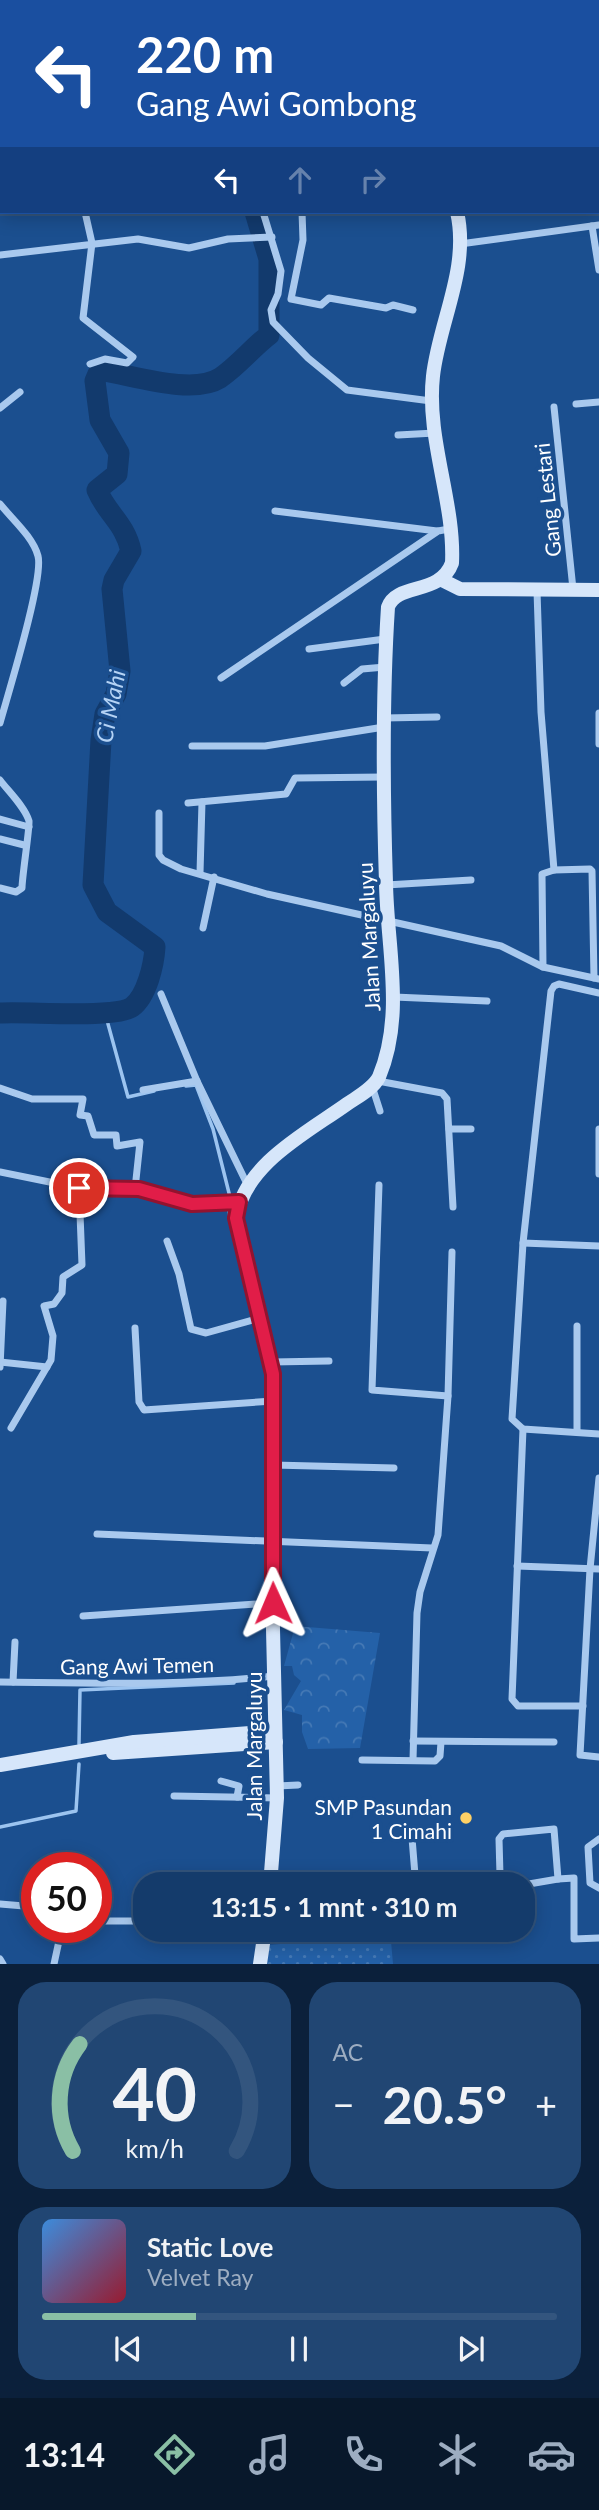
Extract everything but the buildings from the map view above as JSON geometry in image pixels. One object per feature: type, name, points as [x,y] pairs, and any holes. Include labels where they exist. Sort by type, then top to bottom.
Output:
[{"type":"main road","points":[[457,214],[460,244],[451,301],[433,369],[431,401],[443,530],[452,563],[442,580],[460,589],[599,590]]},
{"type":"main road","name":"Jalan Margaluyu","points":[[272,1872],[277,1792],[271,1362],[236,1218],[247,1184],[289,1146],[374,1083],[393,1027],[394,997],[387,920],[384,777],[386,639],[391,599],[442,580]]},
{"type":"main road","points":[[0,1765],[84,1753],[276,1737]]},
{"type":"main road","points":[[260,1964],[263,1942]]},
{"type":"street","points":[[85,214],[92,243],[83,318],[133,357],[127,363],[105,359],[90,364]]},
{"type":"street","points":[[264,214],[281,271],[278,294],[271,310],[273,322],[308,358],[347,390],[431,401]]},
{"type":"street","points":[[291,299],[303,240],[302,214]]},
{"type":"street","points":[[460,244],[596,225],[599,270]]},
{"type":"street","points":[[0,255],[138,239],[189,248],[228,239],[253,240],[270,237]]},
{"type":"street","points":[[278,294],[321,306],[329,298],[386,308],[393,305],[412,310]]},
{"type":"street","points":[[0,408],[20,392]]},
{"type":"street","points":[[576,404],[599,402]]},
{"type":"street","name":"Gang Lestari","points":[[554,407],[573,590]]},
{"type":"street","points":[[398,435],[435,433]]},
{"type":"street","points":[[0,504],[34,547],[39,560],[25,632],[0,723]]},
{"type":"street","points":[[275,511],[443,530]]},
{"type":"street","points":[[221,678],[443,530]]},
{"type":"street","points":[[537,591],[541,712],[554,870]]},
{"type":"street","points":[[309,649],[386,639]]},
{"type":"street","points":[[344,683],[362,669],[384,667]]},
{"type":"street","points":[[599,713],[599,744]]},
{"type":"street","points":[[192,746],[265,746],[384,723],[437,717]]},
{"type":"street","points":[[188,803],[286,794],[295,779],[384,777]]},
{"type":"street","points":[[0,780],[25,813],[29,827],[24,845],[22,888],[16,892],[0,888]]},
{"type":"street","points":[[200,873],[202,802]]},
{"type":"street","points":[[159,813],[159,855],[181,869],[267,894],[500,946],[543,967],[596,979],[592,871],[554,870],[542,874],[543,967]]},
{"type":"street","points":[[0,819],[29,827]]},
{"type":"street","points":[[0,839],[24,845]]},
{"type":"street","points":[[203,928],[214,877]]},
{"type":"street","points":[[386,885],[471,880]]},
{"type":"street","points":[[599,993],[559,984],[551,991],[523,1243],[512,1419],[523,1429],[599,1434]]},
{"type":"street","points":[[161,993],[197,1081],[247,1184]]},
{"type":"street","points":[[394,997],[487,1001]]},
{"type":"street","points":[[143,1090],[197,1081]]},
{"type":"street","points":[[380,1111],[374,1083],[442,1093],[447,1099],[453,1207]]},
{"type":"street","points":[[0,1088],[32,1099],[83,1099],[80,1115],[89,1116],[94,1135],[116,1135],[117,1146],[140,1142],[135,1189]]},
{"type":"street","points":[[449,1129],[471,1129]]},
{"type":"street","points":[[599,1129],[599,1174]]},
{"type":"street","points":[[0,1172],[79,1188],[135,1189],[192,1204],[239,1202]]},
{"type":"street","points":[[379,1185],[372,1391],[448,1396]]},
{"type":"street","points":[[11,1428],[47,1367],[53,1345],[44,1306],[54,1304],[62,1293],[63,1277],[82,1265],[79,1188]]},
{"type":"street","points":[[167,1241],[179,1274],[191,1329],[206,1333],[260,1318]]},
{"type":"street","points":[[523,1243],[599,1246]]},
{"type":"street","points":[[413,1760],[417,1613],[432,1548],[438,1535],[448,1396],[453,1252]]},
{"type":"street","points":[[3,1301],[0,1364],[47,1367]]},
{"type":"street","points":[[577,1326],[578,1431]]},
{"type":"street","points":[[135,1328],[139,1402],[144,1410],[273,1401]]},
{"type":"street","points":[[271,1362],[329,1361]]},
{"type":"street","points":[[523,1429],[512,1699],[518,1706],[583,1706]]},
{"type":"street","points":[[273,1465],[394,1468]]},
{"type":"street","points":[[599,1478],[590,1569],[580,1755],[599,1757]]},
{"type":"street","points":[[97,1534],[432,1548]]},
{"type":"street","points":[[517,1566],[599,1569]]},
{"type":"street","points":[[83,1616],[273,1603]]},
{"type":"street","points":[[13,1682],[15,1642]]},
{"type":"street","name":"Gang Awi Temen","points":[[0,1682],[85,1685],[212,1683],[274,1676]]},
{"type":"street","points":[[414,1741],[554,1742]]},
{"type":"street","points":[[362,1760],[439,1759],[441,1742]]},
{"type":"street","points":[[221,1781],[239,1786],[237,1797]]},
{"type":"street","points":[[174,1796],[237,1797],[277,1792],[298,1785]]},
{"type":"street","points":[[500,1872],[499,1839],[507,1832],[554,1829],[558,1879]]},
{"type":"street","points":[[412,1838],[415,1872]]},
{"type":"street","points":[[599,1839],[588,1847],[587,1876],[590,1882],[599,1888]]},
{"type":"street","points":[[535,1883],[571,1878],[574,1939],[599,1938]]},
{"type":"street","points":[[0,1904],[21,1906]]},
{"type":"street","points":[[112,1921],[133,1921]]},
{"type":"street","points":[[54,1964],[59,1943]]},
{"type":"street","points":[[0,1959],[3,1964]]},
{"type":"green space","points":[[295,1626],[380,1633],[360,1748],[308,1749],[302,1732],[302,1715],[284,1710],[301,1681],[294,1675],[292,1666],[284,1666]]},
{"type":"green space","points":[[304,1942],[391,1942],[393,1964],[267,1964],[269,1945]]},
{"type":"waterway","name":"Ci Mahi","points":[[0,1013],[90,1014],[123,1011],[137,1002],[149,979],[155,947],[107,912],[93,885],[101,740],[105,714],[116,694],[120,671],[112,589],[114,580],[131,551],[125,533],[97,490],[117,474],[119,453],[100,420],[95,381],[98,374],[104,371],[180,385],[209,383],[227,373],[269,335],[269,259],[256,214]]},
{"type":"waterway","points":[[105,1013],[128,1097],[154,1091]]},
{"type":"waterway","points":[[186,1086],[196,1085],[213,1129],[230,1197]]},
{"type":"waterway","points":[[229,1208],[230,1219]]},
{"type":"waterway","points":[[79,1744],[80,1690],[234,1683]]},
{"type":"waterway","points":[[0,1827],[76,1811],[79,1764]]},
{"type":"place","name":"SMP Pasundan 1 Cimahi","points":[[466,1818]]},
{"type":"route","points":[[79,1188],[139,1189],[192,1204],[239,1202],[236,1218],[273,1374],[273,1603]]}]
